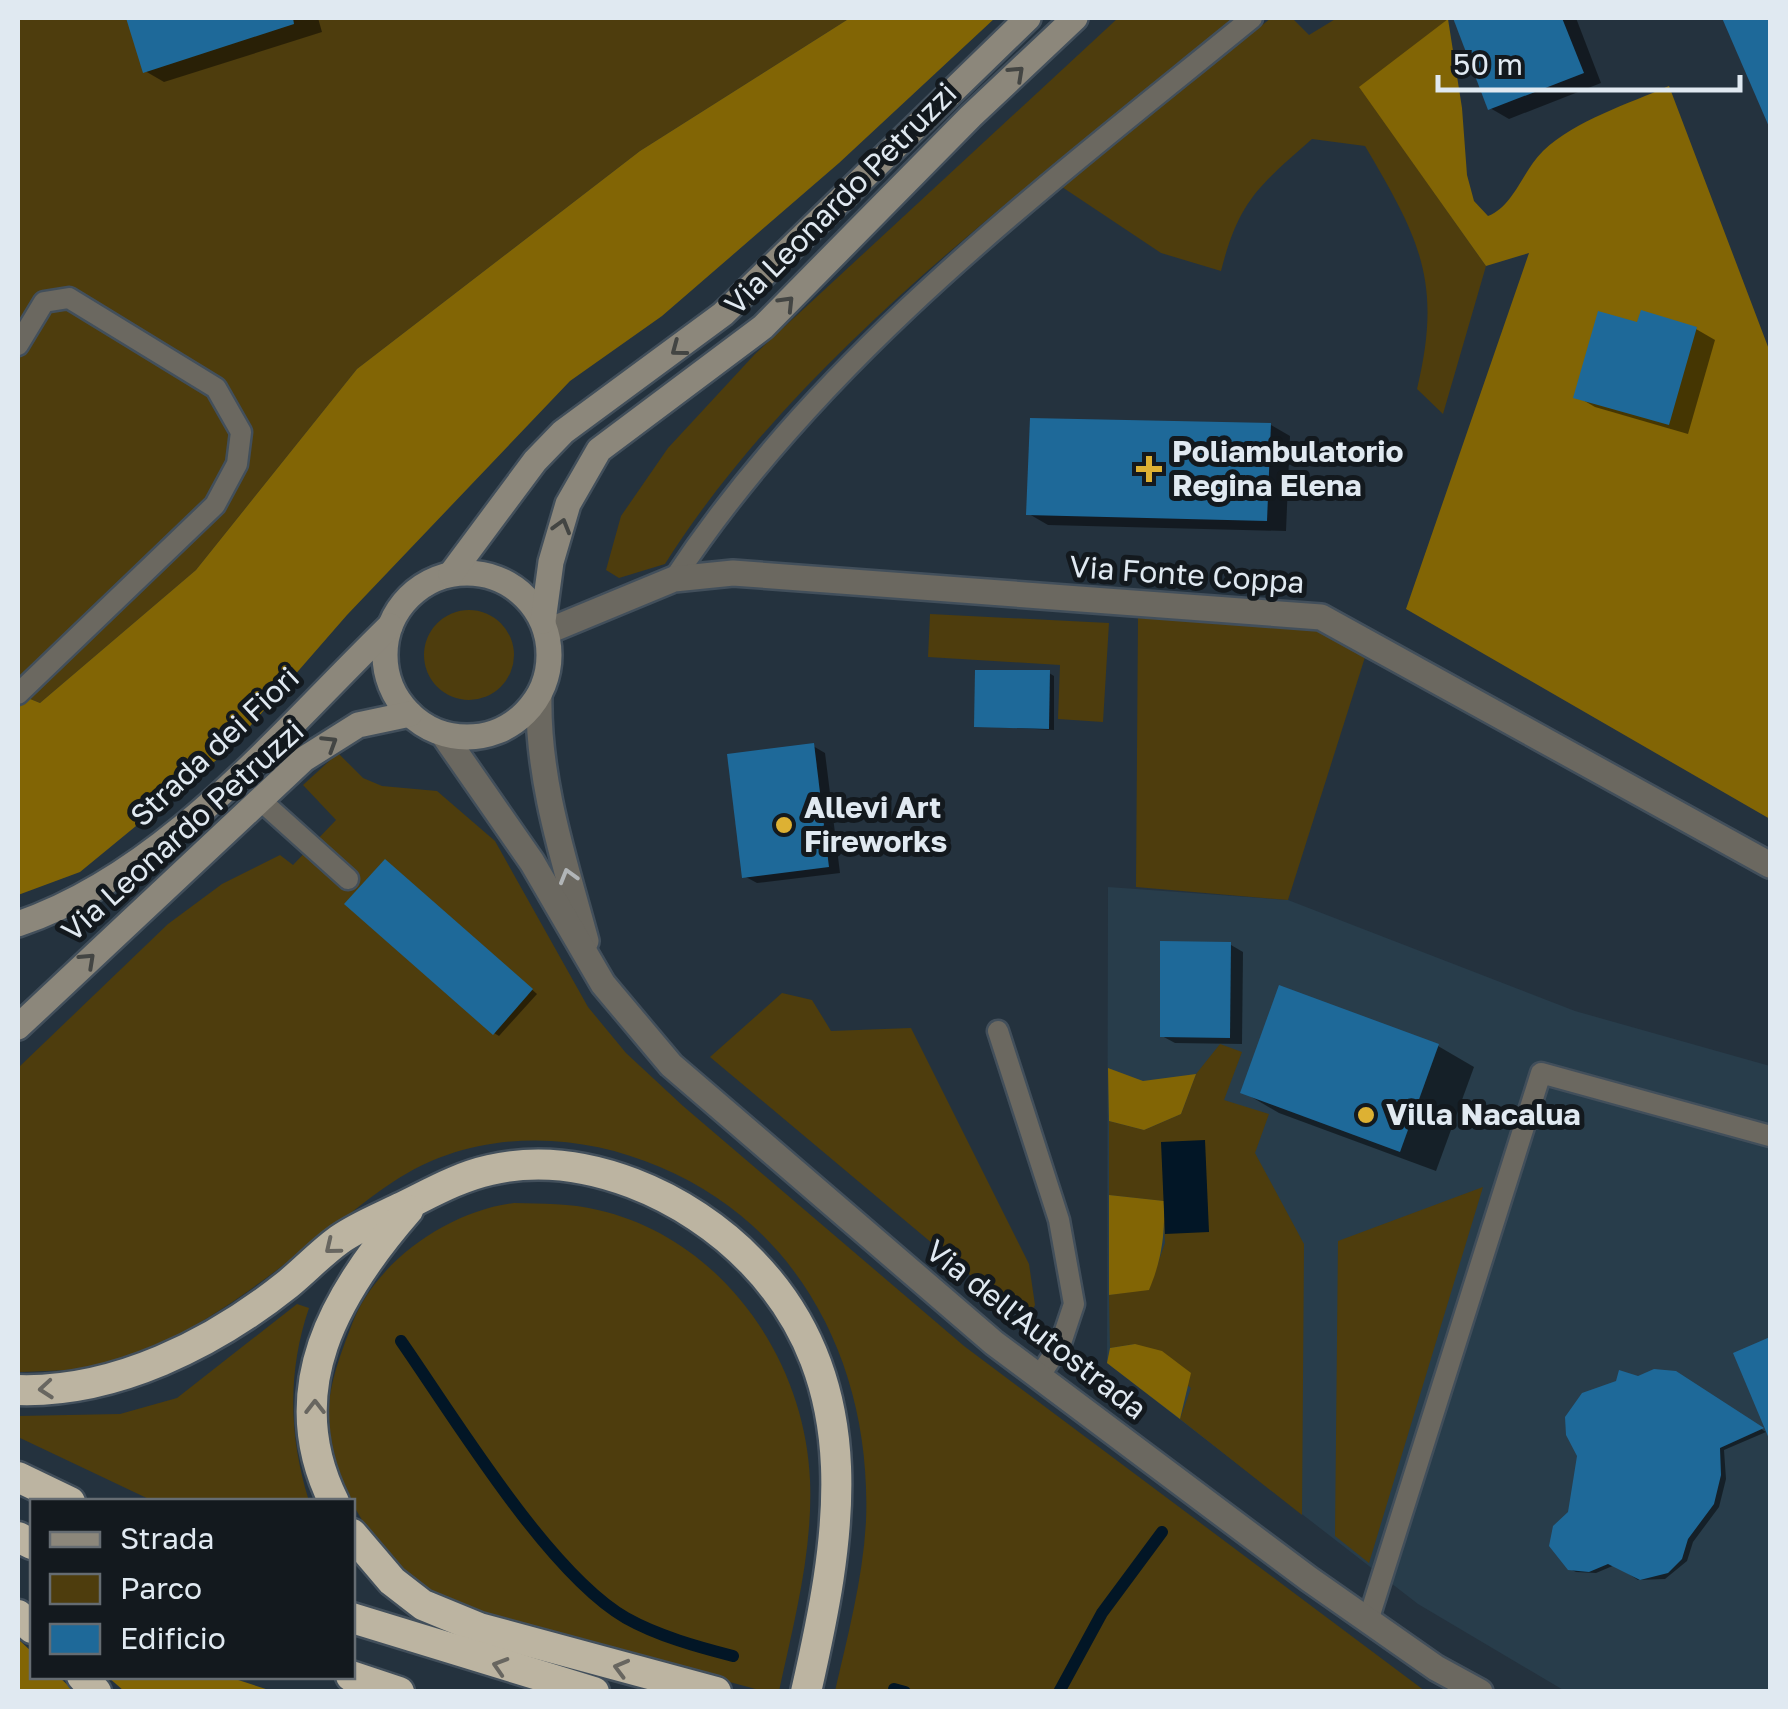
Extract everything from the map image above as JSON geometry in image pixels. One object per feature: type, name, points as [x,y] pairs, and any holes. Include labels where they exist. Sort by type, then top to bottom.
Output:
[{"type":"highway","points":[[18,1390],[44,1391],[150,1366],[244,1315],[342,1238],[470,1175],[510,1166],[602,1174],[669,1200],[700,1218],[749,1258],[797,1318],[825,1390],[837,1485],[836,1538],[806,1692]]},
{"type":"highway","points":[[333,1499],[316,1440],[315,1378],[321,1350],[331,1316],[366,1258],[416,1200]]},
{"type":"highway","points":[[18,1477],[64,1499]]},
{"type":"highway","points":[[355,1537],[392,1580],[437,1610],[479,1628],[716,1692]]},
{"type":"highway","points":[[355,1619],[594,1692]]},
{"type":"highway","points":[[355,1677],[399,1692]]},
{"type":"main road","name":"Via Leonardo Petruzzi","points":[[451,574],[535,462],[563,432],[724,314],[1028,18]]},
{"type":"main road","name":"Via Leonardo Petruzzi","points":[[545,626],[551,562],[568,504],[599,450],[763,327],[971,116],[1075,18]]},
{"type":"main road","points":[[479,573],[505,581],[528,598],[545,626],[550,653],[539,695],[526,713],[488,735],[443,734],[410,714],[395,695],[387,673],[385,648],[390,626],[404,602],[425,584],[451,574],[479,573]]},
{"type":"main road","name":"Strada dei Fiori","points":[[18,924],[92,891],[174,833],[390,626]]},
{"type":"main road","name":"Via Leonardo Petruzzi","points":[[18,1027],[304,758],[358,725],[410,714]]},
{"type":"street","name":"Via Fonte Coppa","points":[[545,626],[674,579],[769,574],[1321,618],[1770,864]]},
{"type":"street","name":"Via dell'Autostrada","points":[[539,695],[538,735],[552,818],[594,970]]},
{"type":"street","name":"Via dell'Autostrada","points":[[443,734],[532,862],[594,970],[671,1065],[888,1254],[1039,1377],[1368,1621],[1436,1668],[1480,1692]]},
{"type":"lane","points":[[674,579],[720,510],[940,274],[1252,18]]},
{"type":"lane","points":[[18,345],[44,302],[68,298],[216,388],[241,432],[238,464],[215,505],[18,694]]},
{"type":"lane","points":[[259,799],[348,879]]},
{"type":"lane","points":[[998,1031],[1059,1220],[1074,1304],[1061,1343],[1039,1377]]},
{"type":"lane","points":[[1368,1621],[1541,1073],[1770,1136]]},
{"type":"shaded area","points":[[850,18],[995,18],[839,163],[662,316],[570,381],[347,615],[231,748],[80,872],[18,895],[18,694],[40,703],[196,570],[357,369],[640,151]]},
{"type":"shaded area","points":[[1448,19],[1462,108],[1467,175],[1474,201],[1488,216],[1505,204],[1536,159],[1556,140],[1603,114],[1669,86],[1770,352],[1770,819],[1406,609],[1529,253],[1486,266],[1359,87]]},
{"type":"shaded area","points":[[1108,887],[1288,900],[1575,1011],[1770,1066],[1770,1691],[1565,1691],[1418,1604],[1107,1363]]},
{"type":"shaded area","points":[[1108,1068],[1143,1081],[1196,1074],[1181,1114],[1144,1130],[1109,1121]]},
{"type":"shaded area","points":[[1205,1140],[1209,1232],[1165,1234],[1161,1142]]},
{"type":"shaded area","points":[[1109,1195],[1164,1201],[1162,1246],[1149,1290],[1109,1295]]},
{"type":"shaded area","points":[[1135,1344],[1162,1351],[1191,1373],[1180,1419],[1107,1363],[1110,1348]]},
{"type":"shaded area","points":[[18,1639],[30,1650],[30,1679],[61,1679],[74,1691],[18,1691]]},
{"type":"shaded area","points":[[110,1679],[235,1679],[272,1691],[124,1691]]},
{"type":"green space","points":[[18,18],[850,18],[640,151],[357,369],[196,570],[40,703],[18,694]]},
{"type":"green space","points":[[1118,18],[1238,18],[1006,204],[854,339],[784,411],[720,486],[665,564],[619,578],[606,570],[621,516],[668,448],[755,354]]},
{"type":"green space","points":[[1271,18],[1292,18],[1309,35],[1337,18],[1450,18],[1360,87],[1486,266],[1443,414],[1417,389],[1427,318],[1421,262],[1400,208],[1365,146],[1312,139],[1253,196],[1235,227],[1221,271],[1161,253],[1062,187]]},
{"type":"green space","points":[[469,610],[486,613],[501,623],[511,638],[511,672],[501,687],[486,697],[469,700],[452,697],[437,687],[427,672],[424,655],[427,638],[437,623],[452,613]]},
{"type":"green space","points":[[930,614],[1109,623],[1103,722],[1058,719],[1060,665],[928,657]]},
{"type":"green space","points":[[1138,618],[1317,624],[1366,654],[1288,900],[1136,887]]},
{"type":"green space","points":[[338,753],[363,778],[382,786],[437,791],[495,841],[588,1007],[626,1053],[683,1106],[964,1346],[1425,1691],[835,1691],[858,1585],[866,1521],[865,1465],[856,1410],[841,1358],[819,1310],[790,1266],[753,1226],[710,1193],[660,1167],[608,1150],[527,1141],[473,1147],[430,1161],[369,1199],[250,1290],[167,1340],[97,1366],[18,1372],[18,1068],[168,924],[222,884],[280,855],[293,865],[336,820],[303,785]]},
{"type":"green space","points":[[782,993],[812,1000],[831,1031],[911,1028],[1029,1264],[1035,1305],[1026,1322],[710,1057]]},
{"type":"green space","points":[[1220,1044],[1242,1052],[1224,1100],[1269,1114],[1255,1153],[1304,1244],[1302,1515],[1180,1419],[1191,1388],[1135,1344],[1110,1348],[1109,1295],[1149,1289],[1165,1243],[1163,1201],[1109,1195],[1109,1121],[1144,1130],[1181,1114],[1196,1074]]},
{"type":"green space","points":[[1483,1187],[1369,1563],[1335,1536],[1338,1241]]},
{"type":"green space","points":[[514,1203],[566,1205],[598,1210],[642,1225],[682,1247],[718,1276],[748,1310],[773,1348],[792,1390],[810,1480],[805,1560],[779,1691],[763,1691],[535,1630],[458,1605],[404,1571],[358,1513],[338,1467],[329,1419],[332,1383],[352,1324],[363,1301],[397,1260],[441,1228],[489,1208]]},
{"type":"green space","points":[[297,1304],[309,1308],[297,1356],[293,1404],[297,1453],[308,1499],[149,1499],[18,1437],[18,1416],[120,1414],[177,1398]]},
{"type":"building","points":[[126,18],[293,18],[294,24],[143,73]]},
{"type":"building","points":[[1453,18],[1562,18],[1584,73],[1488,110]]},
{"type":"building","points":[[1722,18],[1770,18],[1770,129]]},
{"type":"building","points":[[1641,310],[1697,327],[1669,425],[1573,398],[1598,311],[1637,322]]},
{"type":"building","name":"Poliambulatorio Regina Elena","points":[[1030,418],[1271,423],[1267,521],[1026,515]]},
{"type":"building","points":[[975,670],[1050,670],[1049,729],[974,727]]},
{"type":"building","points":[[814,743],[829,867],[742,878],[727,754]]},
{"type":"building","points":[[385,859],[533,989],[493,1035],[344,904]]},
{"type":"building","points":[[1160,941],[1231,942],[1230,1038],[1160,1037]]},
{"type":"building","points":[[1279,985],[1439,1044],[1400,1152],[1240,1093]]},
{"type":"building","points":[[1770,1337],[1770,1441],[1733,1353]]},
{"type":"building","points":[[1654,1369],[1676,1371],[1764,1428],[1720,1448],[1721,1475],[1714,1504],[1688,1539],[1682,1559],[1668,1573],[1640,1580],[1608,1564],[1589,1572],[1568,1570],[1549,1546],[1553,1526],[1568,1512],[1577,1456],[1566,1435],[1565,1417],[1582,1393],[1616,1381],[1619,1370],[1638,1376]]},
{"type":"waterway","points":[[401,1341],[504,1491],[565,1566],[596,1596],[651,1630],[733,1656]]},
{"type":"waterway","points":[[1059,1692],[1102,1613],[1162,1532]]},
{"type":"waterway","points":[[894,1689],[905,1692]]},
{"type":"place","name":"Poliambulatorio Regina Elena","points":[[1149,469]]},
{"type":"place","name":"Allevi Art Fireworks","points":[[784,825]]},
{"type":"place","name":"Villa Nacalua","points":[[1366,1115]]}]
